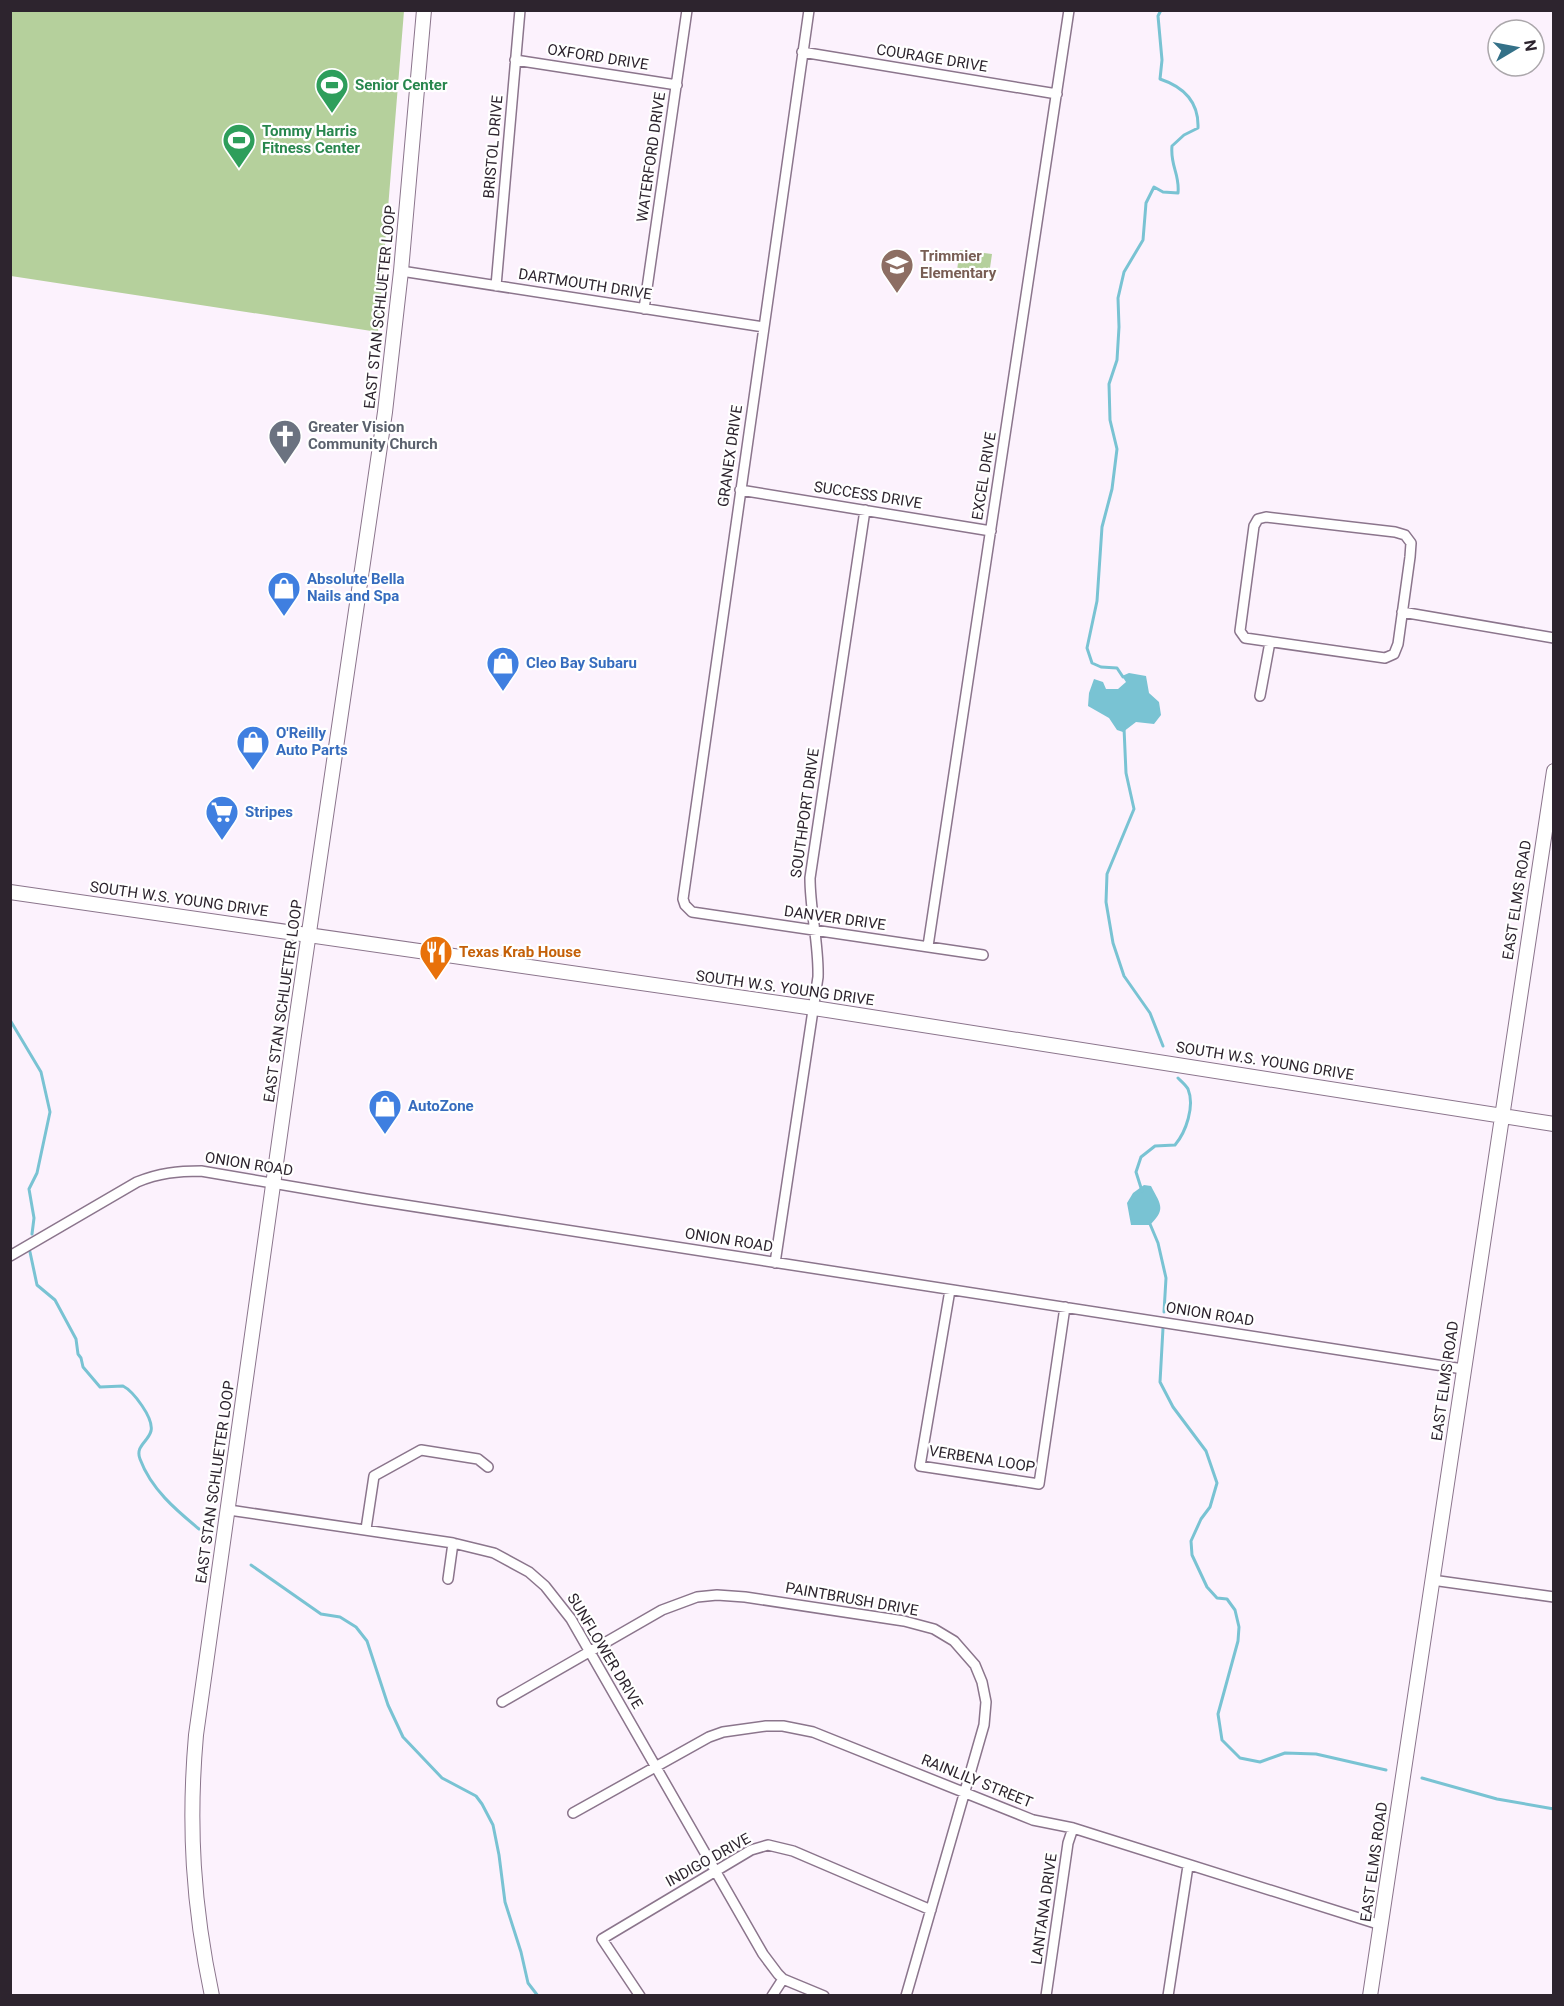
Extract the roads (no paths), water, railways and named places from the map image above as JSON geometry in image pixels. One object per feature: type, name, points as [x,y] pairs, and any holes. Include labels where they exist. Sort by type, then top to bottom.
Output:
[{"type":"main road","name":"EAST STAN SCHLUETER LOOP","points":[[212,1995],[193,1872],[191,1825],[196,1735],[309,934],[381,445],[401,271],[424,10]]},
{"type":"main road","name":"EAST ELMS ROAD","points":[[1370,1995],[1554,771]]},
{"type":"main road","name":"SOUTH W.S. YOUNG DRIVE","points":[[10,892],[814,1008],[1554,1124]]},
{"type":"street","name":"BRISTOL DRIVE","points":[[496,286],[519,10]]},
{"type":"street","name":"WATERFORD DRIVE","points":[[644,309],[687,10]]},
{"type":"street","name":"GRANEX DRIVE","points":[[685,905],[683,898],[809,10]]},
{"type":"street","name":"EXCEL DRIVE","points":[[928,946],[1070,10]]},
{"type":"street","name":"COURAGE DRIVE","points":[[802,52],[1057,94]]},
{"type":"street","name":"OXFORD DRIVE","points":[[515,60],[677,85]]},
{"type":"street","name":"DARTMOUTH DRIVE","points":[[401,271],[764,327]]},
{"type":"street","name":"SUCCESS DRIVE","points":[[740,490],[991,531]]},
{"type":"street","name":"SOUTHPORT DRIVE","points":[[775,1263],[819,965],[810,896],[810,878],[865,510]]},
{"type":"street","points":[[1266,517],[1395,532],[1405,536],[1411,543],[1402,612],[1398,644],[1394,654],[1385,658],[1245,638],[1240,631],[1254,526],[1258,519],[1266,517]]},
{"type":"street","points":[[1402,612],[1554,638]]},
{"type":"street","points":[[1260,696],[1270,642]]},
{"type":"street","name":"DANVER DRIVE","points":[[685,905],[692,912],[983,955]]},
{"type":"street","name":"ONION ROAD","points":[[10,1256],[137,1182],[158,1174],[175,1171],[201,1171],[775,1263],[1463,1369]]},
{"type":"street","name":"VERBENA LOOP","points":[[950,1290],[920,1466],[1039,1484],[1065,1307]]},
{"type":"street","points":[[366,1529],[374,1476],[416,1451],[427,1450],[478,1458],[488,1467]]},
{"type":"street","name":"SUNFLOWER DRIVE","points":[[229,1510],[453,1543],[494,1553],[529,1572],[559,1602],[657,1766],[763,1954],[783,1979]]},
{"type":"street","points":[[448,1579],[453,1543]]},
{"type":"street","points":[[1432,1580],[1554,1597]]},
{"type":"street","name":"PAINTBRUSH DRIVE","points":[[502,1702],[662,1610],[682,1601],[717,1595],[882,1617],[934,1629],[954,1641],[967,1653],[982,1682],[986,1702],[984,1725],[906,1995]]},
{"type":"street","name":"RAINLILY STREET","points":[[573,1813],[723,1732],[749,1727],[783,1726],[832,1738],[1033,1821],[1073,1828],[1381,1925]]},
{"type":"street","name":"LANTANA DRIVE","points":[[1046,1995],[1068,1843],[1073,1828]]},
{"type":"street","name":"INDIGO DRIVE","points":[[640,1995],[602,1939],[716,1870],[759,1847],[779,1846],[931,1910]]},
{"type":"street","points":[[1168,1995],[1188,1866]]},
{"type":"street","points":[[772,1995],[783,1979],[824,1995]]},
{"type":"water","points":[[1129,673],[1146,676],[1149,693],[1159,702],[1161,715],[1154,724],[1136,722],[1123,732],[1117,730],[1109,718],[1088,706],[1089,693],[1094,679],[1103,682],[1106,689],[1118,689],[1126,682],[1122,676]]},
{"type":"water","points":[[1144,1185],[1151,1186],[1159,1202],[1160,1211],[1150,1225],[1131,1225],[1127,1203],[1133,1193]]},
{"type":"waterway","points":[[1123,677],[1117,668],[1101,667],[1092,663],[1087,648],[1097,601],[1102,527],[1112,489],[1117,449],[1110,420],[1109,384],[1117,360],[1118,298],[1124,272],[1143,240],[1146,203],[1154,187],[1163,192],[1178,193],[1172,146],[1184,135],[1198,128],[1193,103],[1183,91],[1160,79],[1162,60],[1158,16],[1161,10]]},
{"type":"waterway","points":[[1124,728],[1126,773],[1134,809],[1107,874],[1106,902],[1113,943],[1124,976],[1150,1013],[1163,1046]]},
{"type":"waterway","points":[[10,1020],[41,1072],[50,1112],[37,1173],[29,1189],[34,1218],[32,1234]]},
{"type":"waterway","points":[[1142,1191],[1136,1172],[1141,1157],[1155,1146],[1175,1145],[1183,1133],[1188,1118],[1190,1096],[1187,1088],[1178,1078]]},
{"type":"waterway","points":[[1150,1224],[1158,1243],[1166,1278],[1164,1312]]},
{"type":"waterway","points":[[30,1252],[37,1285],[55,1300],[76,1339],[83,1367],[100,1387],[123,1386],[137,1399],[146,1412],[151,1431],[140,1447],[140,1459],[157,1489],[199,1529]]},
{"type":"waterway","points":[[1163,1328],[1160,1382],[1173,1407],[1206,1451],[1217,1483],[1210,1507],[1201,1519],[1191,1541],[1192,1555],[1207,1587],[1217,1598],[1227,1599],[1235,1610],[1239,1627],[1238,1641],[1218,1714],[1222,1740],[1240,1758],[1260,1762],[1285,1753],[1316,1754],[1386,1770]]},
{"type":"waterway","points":[[251,1565],[321,1614],[340,1617],[356,1627],[367,1641],[388,1705],[403,1737],[442,1778],[476,1796],[482,1804],[493,1825],[505,1902],[528,1983],[538,1996]]},
{"type":"waterway","points":[[1422,1778],[1497,1799],[1554,1809]]},
{"type":"place","name":"Senior Center","points":[[332,114]]},
{"type":"place","name":"Tommy Harris Fitness Center","points":[[239,169]]},
{"type":"place","name":"Trimmier Elementary","points":[[897,294]]},
{"type":"place","name":"Greater Vision Community Church","points":[[285,465]]},
{"type":"place","name":"Absolute Bella Nails and Spa","points":[[284,617]]},
{"type":"place","name":"Cleo Bay Subaru","points":[[503,692]]},
{"type":"place","name":"O'Reilly Auto Parts","points":[[253,771]]},
{"type":"place","name":"Stripes","points":[[222,841]]},
{"type":"place","name":"Texas Krab House","points":[[436,981]]},
{"type":"place","name":"AutoZone","points":[[385,1135]]}]
